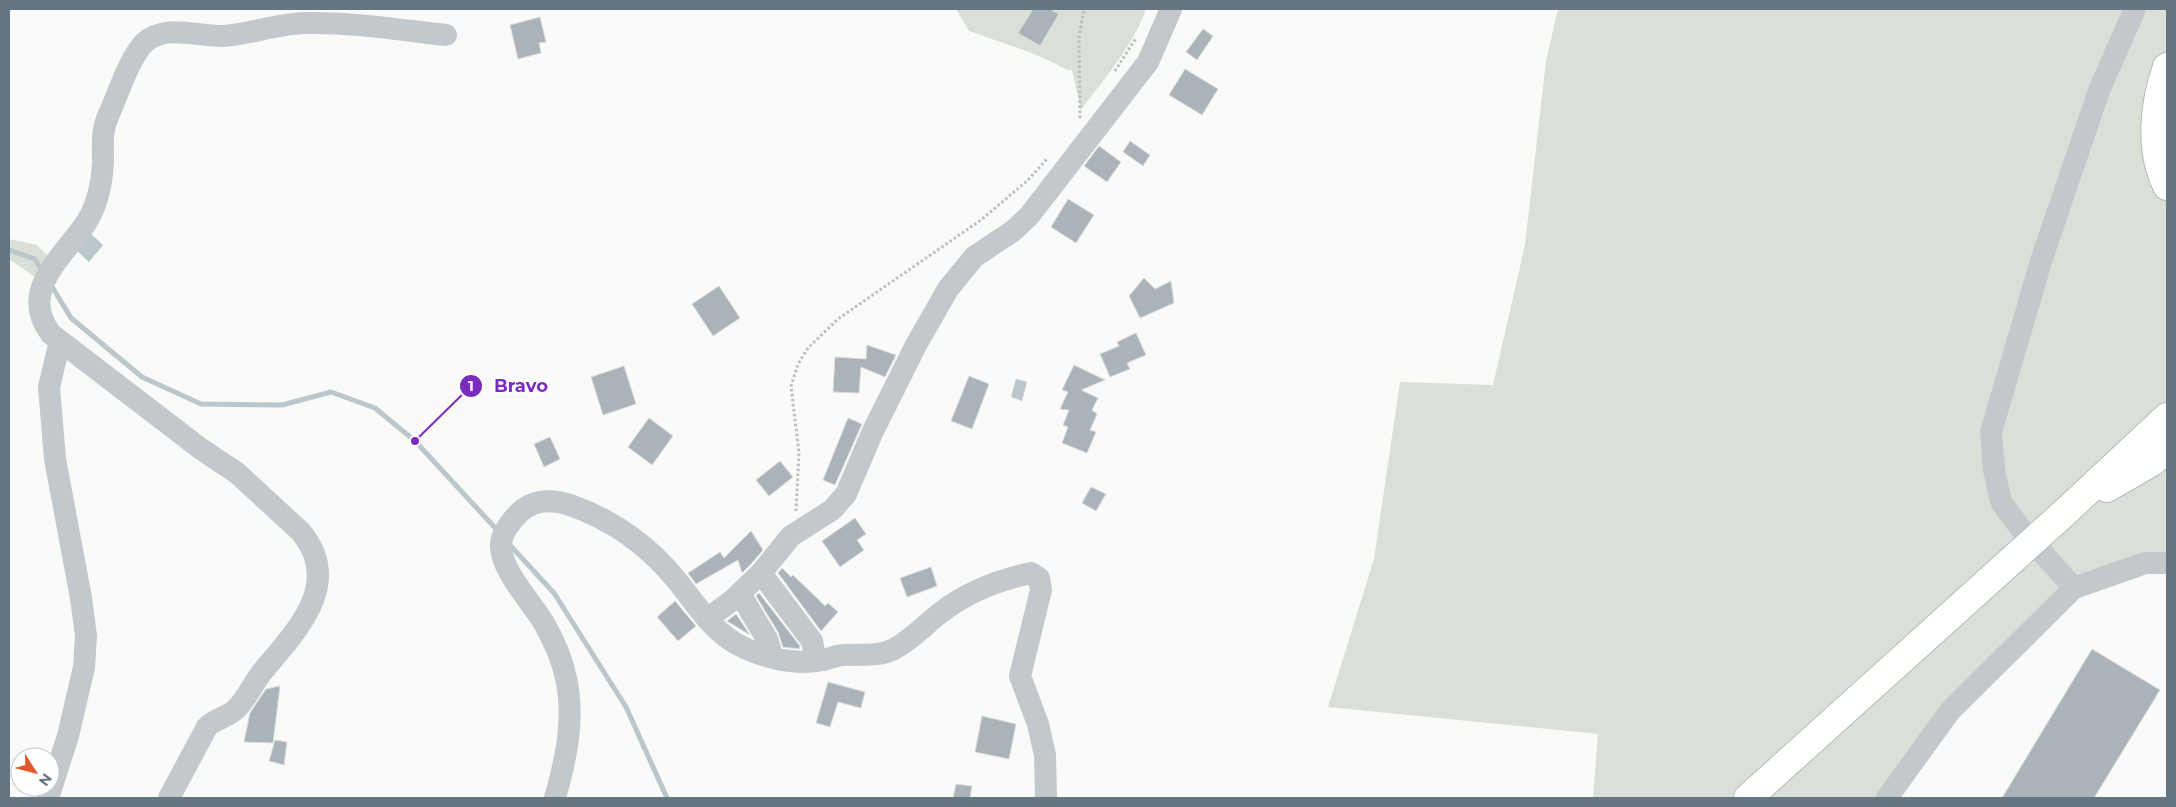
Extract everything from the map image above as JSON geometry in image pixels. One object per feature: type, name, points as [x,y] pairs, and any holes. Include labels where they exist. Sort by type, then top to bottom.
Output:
[{"type":"main road","points":[[2167,67],[2162,82],[2154,138],[2162,176],[2167,186]]},
{"type":"main road","points":[[1748,798],[1938,628],[2167,417]]},
{"type":"main road","points":[[2063,514],[2152,462],[2167,449]]},
{"type":"street","points":[[707,619],[740,594],[791,536],[832,510],[846,494],[878,422],[916,345],[948,289],[974,257],[1014,231],[1029,216],[1148,62],[1171,9]]},
{"type":"street","points":[[2074,588],[2021,529],[2001,502],[1994,470],[1990,432],[2042,258],[2100,88],[2135,9]]},
{"type":"street","points":[[169,798],[207,727],[215,720],[236,710],[257,679],[307,614],[318,584],[315,554],[301,532],[237,473],[201,449],[60,341],[42,322],[39,310],[44,283],[86,223],[93,209],[103,163],[103,129],[132,62],[144,44],[161,33],[224,36],[305,22],[446,35]]},
{"type":"street","points":[[48,798],[68,736],[82,676],[86,636],[81,598],[55,459],[49,387],[60,341]]},
{"type":"street","points":[[555,798],[566,761],[571,711],[566,677],[544,624],[502,556],[503,536],[522,509],[532,503],[547,501],[562,503],[585,511],[620,529],[652,555],[672,575],[707,619],[735,643],[773,658],[816,661],[838,655],[873,655],[892,650],[964,596],[991,584],[1031,573],[1039,578],[1041,590],[1020,676],[1038,724],[1045,755],[1046,798]]},
{"type":"street","points":[[1887,798],[1950,711],[2074,588],[2145,563],[2167,564]]},
{"type":"street","points":[[760,573],[812,641],[816,661]]},
{"type":"street","points":[[740,594],[767,638],[773,658]]},
{"type":"path","points":[[1080,118],[1080,37],[1084,9]]},
{"type":"path","points":[[1111,78],[1140,32]]},
{"type":"path","points":[[1074,126],[1085,112]]},
{"type":"path","points":[[791,536],[797,508],[800,473],[792,386],[798,364],[808,348],[838,319],[981,220],[1028,180],[1048,158]]},
{"type":"shaded area","points":[[956,9],[1146,9],[1126,49],[1081,110],[1072,70],[1065,69],[1033,54],[969,31]]},
{"type":"shaded area","points":[[1558,9],[2167,9],[2167,417],[2065,512],[2167,437],[2167,563],[2074,588],[1887,798],[1593,798],[1598,734],[1328,707],[1374,559],[1400,382],[1493,385],[1525,245],[1546,61]]},
{"type":"shaded area","points":[[91,234],[103,245],[89,262],[77,251]]},
{"type":"shaded area","points":[[9,239],[37,245],[53,261],[35,277],[9,259]]},
{"type":"shaded area","points":[[1016,379],[1027,382],[1022,401],[1011,397]]},
{"type":"building","points":[[1033,9],[1050,9],[1059,14],[1040,46],[1018,33]]},
{"type":"building","points":[[540,17],[546,42],[539,43],[541,53],[518,59],[510,25]]},
{"type":"building","points":[[1203,29],[1213,36],[1197,60],[1186,52]]},
{"type":"building","points":[[1185,69],[1218,89],[1202,115],[1169,95]]},
{"type":"building","points":[[1130,141],[1150,155],[1143,166],[1123,152]]},
{"type":"building","points":[[1099,146],[1121,162],[1107,182],[1084,166]]},
{"type":"building","points":[[1068,199],[1094,215],[1076,243],[1051,227]]},
{"type":"building","points":[[1144,278],[1155,289],[1171,281],[1174,303],[1140,318],[1129,296]]},
{"type":"building","points":[[719,286],[740,318],[713,336],[692,304]]},
{"type":"building","points":[[1136,333],[1146,355],[1127,363],[1130,369],[1110,377],[1100,354],[1119,346],[1117,342]]},
{"type":"building","points":[[867,345],[896,355],[885,377],[861,367],[859,393],[833,392],[835,357],[866,359]]},
{"type":"building","points":[[1074,365],[1105,380],[1081,390],[1098,398],[1092,410],[1097,414],[1090,430],[1096,432],[1087,453],[1062,443],[1068,427],[1063,425],[1069,410],[1060,409],[1068,392],[1062,390]]},
{"type":"building","points":[[624,366],[636,404],[603,415],[591,377]]},
{"type":"building","points":[[969,376],[989,384],[972,429],[951,421]]},
{"type":"building","points":[[649,418],[673,436],[652,465],[628,447]]},
{"type":"building","points":[[848,418],[862,424],[835,485],[823,480]]},
{"type":"building","points":[[550,437],[560,459],[544,467],[534,444]]},
{"type":"building","points":[[780,461],[793,477],[769,496],[756,480]]},
{"type":"building","points":[[1091,487],[1106,494],[1096,511],[1082,503]]},
{"type":"building","points":[[855,518],[866,534],[857,540],[864,550],[840,567],[822,541]]},
{"type":"building","points":[[751,531],[763,550],[742,573],[738,560],[696,584],[688,573],[720,552],[724,558]]},
{"type":"building","points":[[931,567],[937,586],[907,597],[900,578]]},
{"type":"building","points":[[782,568],[791,577],[793,575],[825,606],[828,603],[838,612],[821,631],[778,573]]},
{"type":"building","points":[[759,593],[800,646],[799,649],[783,647],[778,632],[756,596]]},
{"type":"building","points":[[675,601],[696,626],[678,641],[657,617]]},
{"type":"building","points":[[736,614],[750,635],[727,621]]},
{"type":"building","points":[[2092,649],[2160,690],[2094,798],[2002,798]]},
{"type":"building","points":[[828,682],[865,692],[861,708],[838,702],[830,727],[816,723]]},
{"type":"building","points":[[280,686],[273,743],[244,742],[250,713],[266,689]]},
{"type":"building","points":[[982,716],[1016,724],[1009,759],[975,752]]},
{"type":"building","points":[[275,740],[287,742],[284,765],[269,761]]},
{"type":"building","points":[[956,784],[972,786],[970,798],[953,798]]},
{"type":"waterway","points":[[9,250],[35,259],[42,271]]},
{"type":"waterway","points":[[51,285],[71,318],[142,377],[201,404],[282,405],[331,392],[375,408],[415,441],[498,531]]},
{"type":"waterway","points":[[508,543],[554,593],[626,707],[667,798]]},
{"type":"place","name":"Bravo","points":[[415,441]]}]
